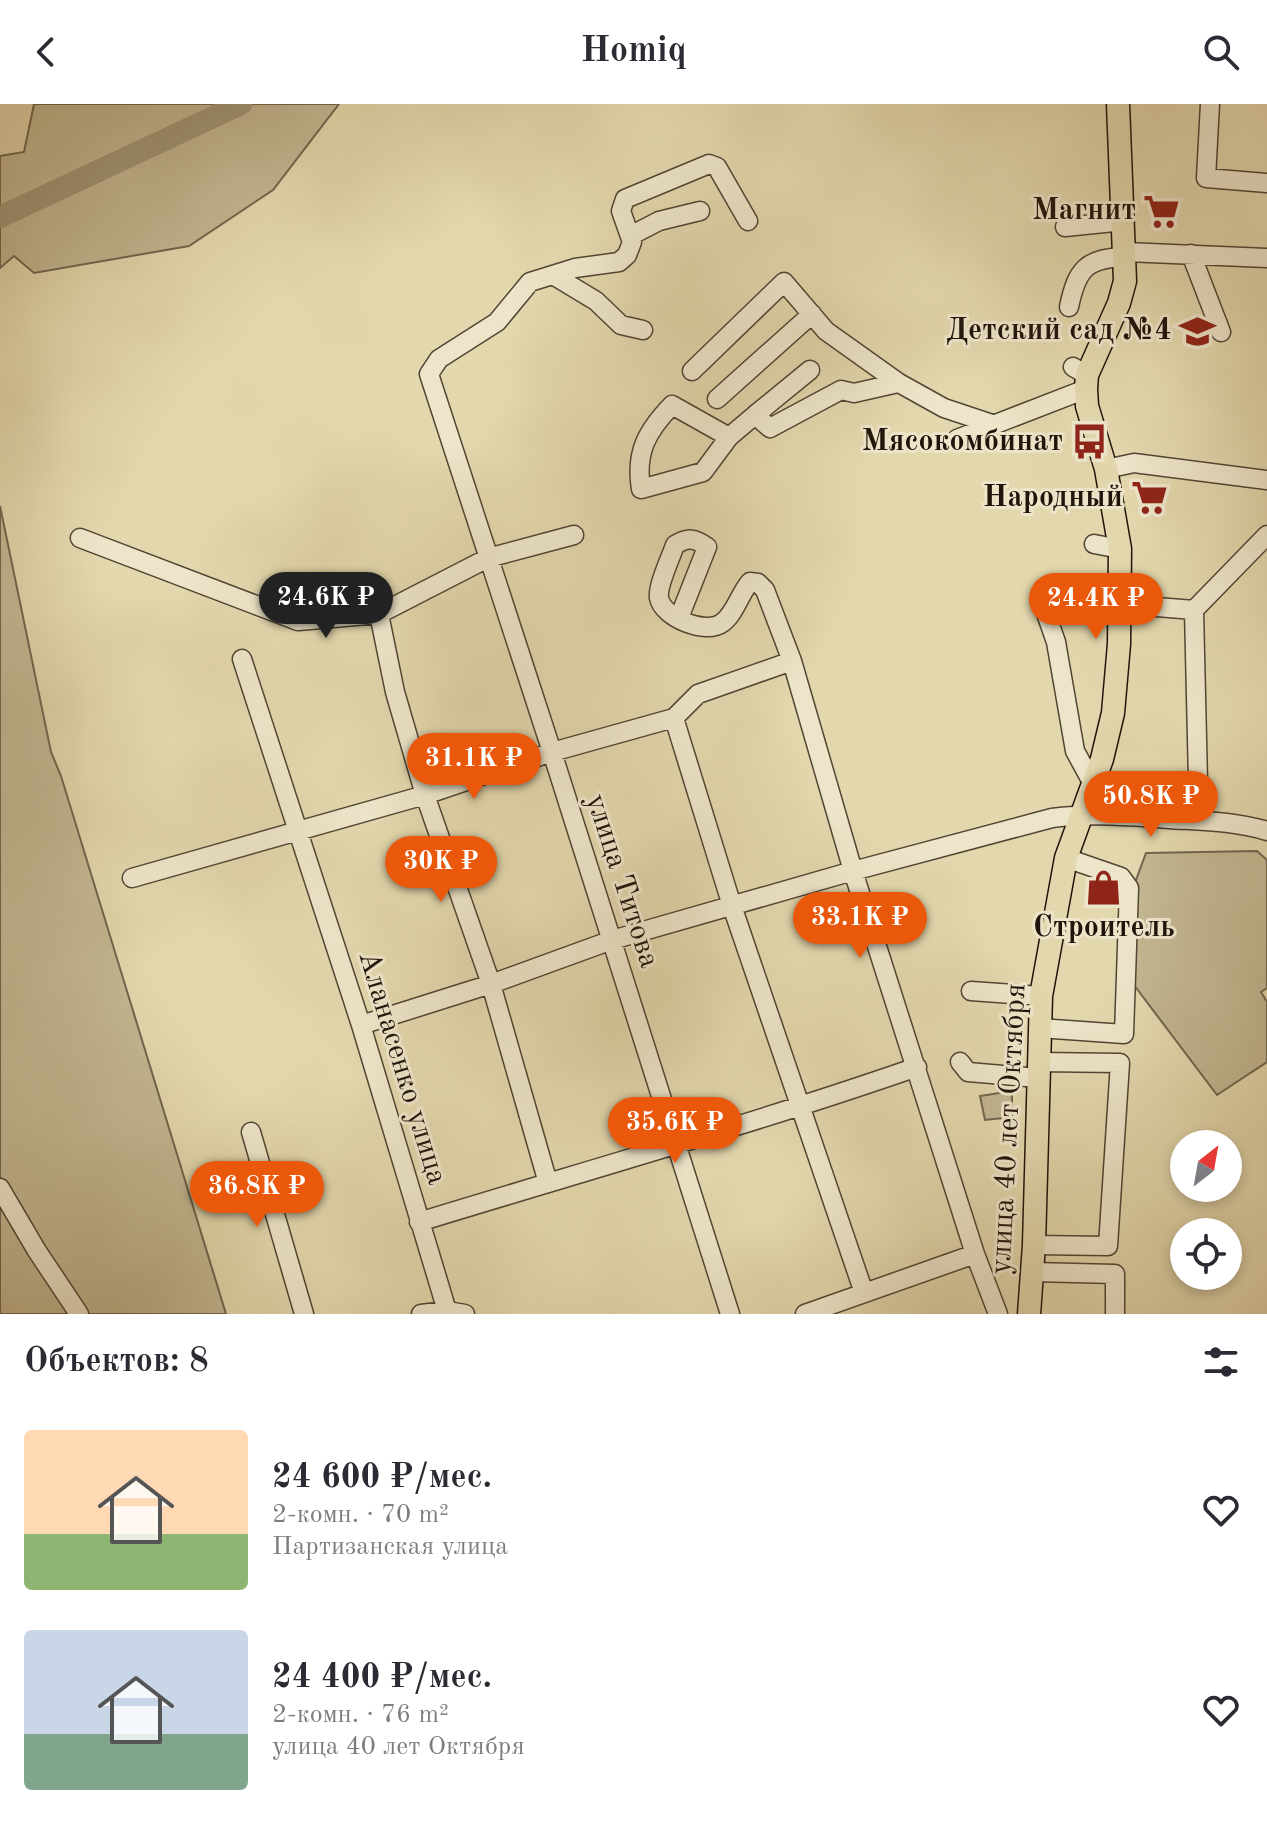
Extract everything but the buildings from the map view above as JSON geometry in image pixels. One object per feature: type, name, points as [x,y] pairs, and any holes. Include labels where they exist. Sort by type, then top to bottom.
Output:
[{"type":"main road","points":[[1082,377],[1119,303],[1125,281],[1118,104]]},
{"type":"main road","name":"улица 40 лет Октября","points":[[1029,1314],[1041,996],[1066,858],[1093,784],[1113,713],[1120,604],[1120,549],[1106,469],[1087,406],[1082,377]]},
{"type":"street","points":[[1210,104],[1206,178],[1267,183]]},
{"type":"street","points":[[553,275],[575,268],[619,262],[627,255],[632,242],[621,211],[625,199],[709,164],[717,167],[748,221]]},
{"type":"street","points":[[630,236],[659,221],[700,211]]},
{"type":"street","points":[[1065,227],[1124,221]]},
{"type":"street","points":[[1191,254],[1221,332]]},
{"type":"street","points":[[1069,307],[1073,288],[1091,262],[1104,258],[1191,254],[1267,258]]},
{"type":"street","points":[[553,275],[596,301],[621,325],[643,330]]},
{"type":"street","name":"улица Титова","points":[[553,275],[530,282],[497,322],[439,359],[429,374],[730,1314]]},
{"type":"street","points":[[692,371],[784,282],[826,331],[898,383],[944,408],[995,425]]},
{"type":"street","points":[[717,399],[812,314]]},
{"type":"street","points":[[729,437],[672,405],[648,433],[640,451],[638,470],[641,489],[703,472],[729,437],[810,370]]},
{"type":"street","points":[[957,439],[995,425],[1082,377]]},
{"type":"street","points":[[755,415],[770,428],[841,390],[854,393],[898,383]]},
{"type":"street","points":[[1106,469],[1134,463],[1267,480]]},
{"type":"street","points":[[80,538],[298,621],[379,614],[488,558],[574,535]]},
{"type":"street","points":[[1198,782],[1194,610],[1267,535]]},
{"type":"street","points":[[1094,544],[1120,549]]},
{"type":"street","points":[[679,618],[710,627],[721,625],[750,582],[758,583],[765,590],[792,661],[853,871],[975,1254],[998,1314]]},
{"type":"street","points":[[1041,599],[1056,642],[1075,751],[1093,784]]},
{"type":"street","points":[[1120,604],[1194,610]]},
{"type":"street","points":[[379,614],[395,692],[425,795],[491,984],[548,1183]]},
{"type":"street","name":"Аланасенко улица","points":[[242,659],[361,1025],[419,1222],[456,1313]]},
{"type":"street","points":[[132,878],[300,832],[425,795],[552,752],[674,718],[698,694],[792,661]]},
{"type":"street","points":[[674,718],[732,906],[864,1293]]},
{"type":"street","points":[[361,1025],[491,984],[612,940],[1052,818],[1080,814],[1223,822],[1267,831]]},
{"type":"street","points":[[1039,1028],[1124,1034],[1129,888],[1121,877],[1066,858]]},
{"type":"street","points":[[971,991],[1041,996]]},
{"type":"street","points":[[960,1062],[968,1072],[1120,1063],[1108,1246],[1034,1245]]},
{"type":"street","points":[[419,1222],[802,1107],[917,1067]]},
{"type":"street","points":[[251,1132],[304,1314]]},
{"type":"street","points":[[0,1188],[79,1314]]},
{"type":"street","points":[[805,1314],[975,1254]]},
{"type":"street","points":[[1032,1272],[1115,1274],[1115,1314]]},
{"type":"street","points":[[421,1314],[456,1313]]},
{"type":"shaded area","points":[[34,104],[339,104],[273,190],[189,246],[34,273],[14,256],[0,268],[0,156],[24,152]]},
{"type":"shaded area","points":[[0,506],[51,752],[61,776],[226,1314],[0,1314]]},
{"type":"shaded area","points":[[1257,851],[1267,860],[1267,988],[1261,992],[1267,1002],[1267,1062],[1217,1095],[1134,985],[1136,880],[1146,853]]},
{"type":"shaded area","points":[[1012,1091],[1012,1117],[985,1120],[980,1096]]},
{"type":"waterway","points":[[0,217],[241,104]]},
{"type":"place","name":"Магнит","points":[[1162,211]]},
{"type":"place","name":"Детский сад №4","points":[[1198,331]]},
{"type":"place","name":"Мясокомбинат","points":[[1089,442]]},
{"type":"place","name":"Народный","points":[[1149,498]]},
{"type":"place","name":"Строитель","points":[[1104,887]]}]
